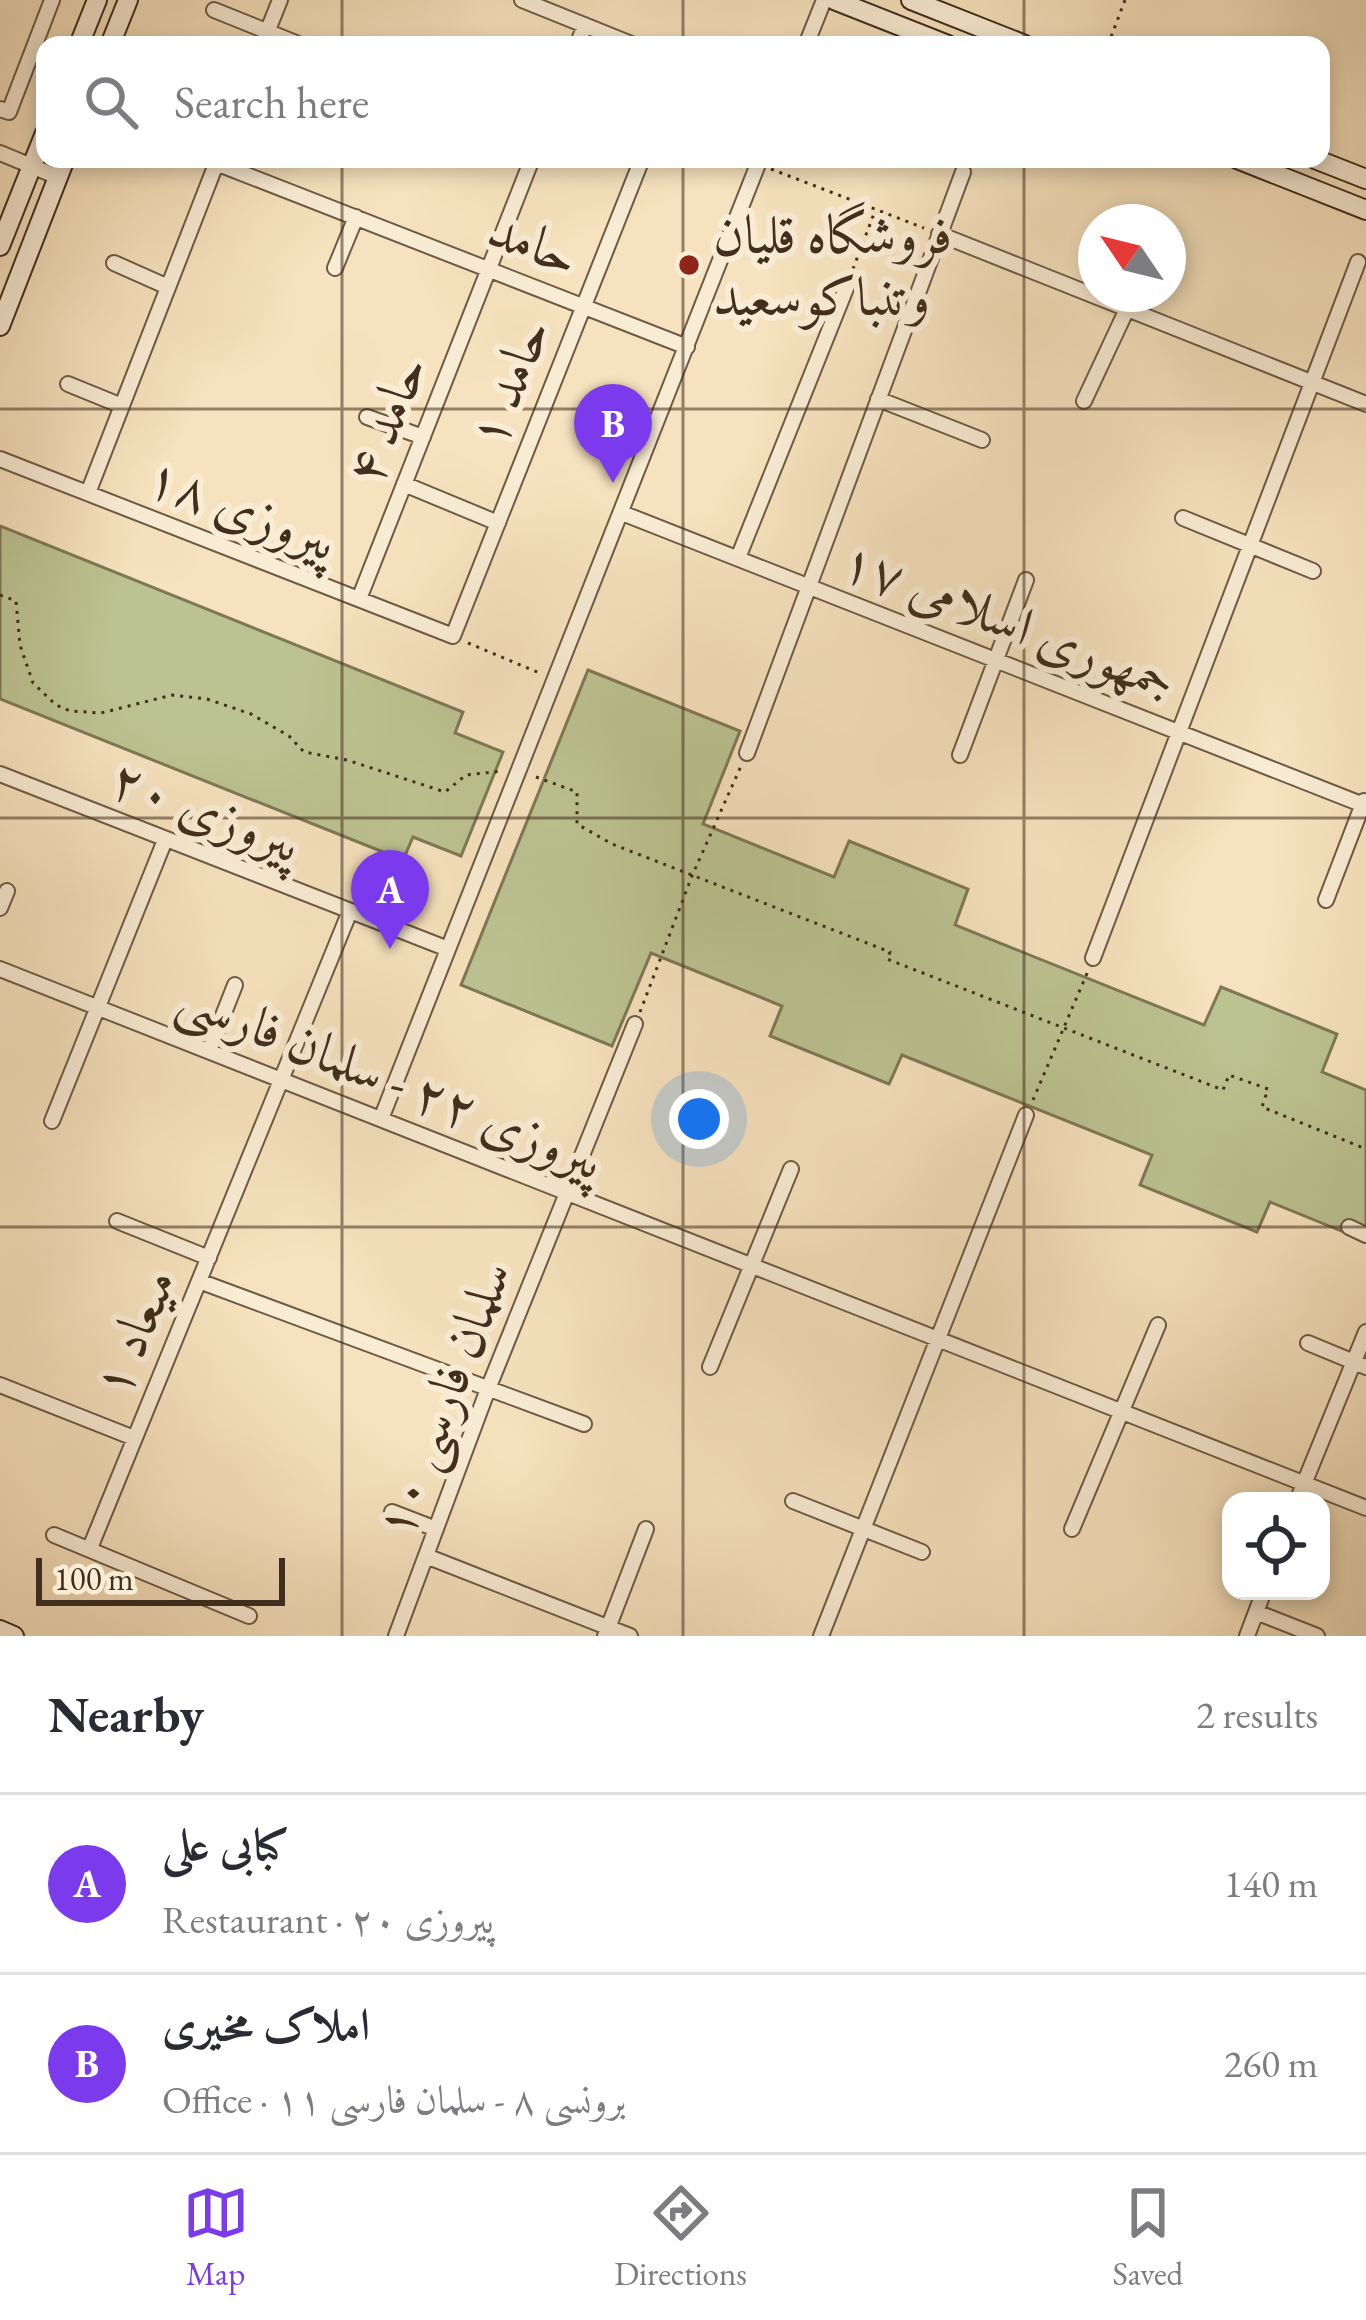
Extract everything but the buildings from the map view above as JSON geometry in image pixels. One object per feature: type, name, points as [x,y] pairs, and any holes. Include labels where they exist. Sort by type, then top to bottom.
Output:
[{"type":"street","points":[[38,36],[52,0]]},
{"type":"street","points":[[83,36],[97,0]]},
{"type":"street","points":[[114,36],[128,0]]},
{"type":"street","points":[[266,36],[280,0]]},
{"type":"street","points":[[522,0],[611,36]]},
{"type":"street","points":[[810,36],[824,0]]},
{"type":"street","points":[[834,0],[925,36]]},
{"type":"street","points":[[911,0],[950,7],[1007,36]]},
{"type":"street","points":[[214,10],[261,36]]},
{"type":"street","points":[[581,36],[585,26]]},
{"type":"street","points":[[0,109],[9,112],[36,42]]},
{"type":"street","points":[[0,153],[36,166]]},
{"type":"street","points":[[0,246],[36,156]]},
{"type":"street","points":[[1330,165],[1366,179]]},
{"type":"street","points":[[0,326],[62,168]]},
{"type":"street","points":[[88,493],[214,168]]},
{"type":"street","name":"حامد","points":[[234,168],[687,347]]},
{"type":"street","name":"حامد ۴","points":[[358,599],[528,168]]},
{"type":"street","name":"حامد ۱","points":[[453,636],[638,168]]},
{"type":"street","points":[[381,1119],[756,168]]},
{"type":"street","points":[[1261,168],[1366,210]]},
{"type":"street","points":[[747,753],[963,172]]},
{"type":"street","points":[[334,268],[356,217]]},
{"type":"street","points":[[939,234],[1078,290]]},
{"type":"street","points":[[1093,958],[1358,262]]},
{"type":"street","points":[[114,263],[168,287]]},
{"type":"street","points":[[738,558],[847,286]]},
{"type":"street","points":[[1084,401],[1125,312]]},
{"type":"street","points":[[1133,312],[1366,404]]},
{"type":"street","points":[[68,384],[122,406]]},
{"type":"street","points":[[878,399],[982,440]]},
{"type":"street","points":[[367,417],[422,437]]},
{"type":"street","name":"پیروزی ۱۸","points":[[0,459],[453,636]]},
{"type":"street","points":[[404,484],[498,523]]},
{"type":"street","name":"جمهوری اسلامی ۱۷","points":[[622,513],[1365,802]]},
{"type":"street","points":[[1183,518],[1313,571]]},
{"type":"street","points":[[960,755],[1026,580]]},
{"type":"street","name":"پیروزی ۲۰","points":[[0,774],[448,950]]},
{"type":"street","points":[[1326,900],[1365,802]]},
{"type":"street","points":[[52,1121],[165,840]]},
{"type":"street","points":[[0,908],[7,892]]},
{"type":"street","name":"میعاد ۱","points":[[90,1548],[350,911]]},
{"type":"street","name":"پیروزی ۲۲ - سلمان فارسی","points":[[0,969],[1366,1508]]},
{"type":"street","points":[[208,1051],[235,985]]},
{"type":"street","name":"سلمان فارسی ۱۰","points":[[396,1636],[488,1389],[635,1024]]},
{"type":"street","points":[[821,1636],[1026,1115]]},
{"type":"street","points":[[710,1367],[791,1169]]},
{"type":"street","points":[[118,1222],[209,1258]]},
{"type":"street","points":[[1349,1227],[1366,1235]]},
{"type":"street","points":[[199,1281],[584,1424]]},
{"type":"street","points":[[1072,1529],[1159,1324]]},
{"type":"street","points":[[1300,1492],[1360,1364],[1366,1332]]},
{"type":"street","points":[[1309,1343],[1360,1364]]},
{"type":"street","points":[[0,1385],[134,1438]]},
{"type":"street","points":[[793,1501],[922,1552]]},
{"type":"street","points":[[392,1512],[436,1529]]},
{"type":"street","points":[[607,1632],[646,1529]]},
{"type":"street","points":[[53,1535],[249,1616]]},
{"type":"street","points":[[425,1556],[607,1632],[630,1636]]},
{"type":"street","points":[[1247,1636],[1261,1600]]},
{"type":"street","points":[[1256,1612],[1317,1636]]},
{"type":"street","points":[[0,1630],[14,1636]]},
{"type":"path","points":[[1111,36],[1125,0]]},
{"type":"path","points":[[776,168],[939,234]]},
{"type":"path","points":[[847,286],[876,209]]},
{"type":"path","points":[[0,595],[16,601],[20,645],[33,683],[56,705],[70,711],[101,713],[172,695],[207,699],[251,714],[289,736],[304,752],[347,760],[445,792],[466,775],[519,771],[577,792],[578,824],[612,844],[890,952],[887,959],[1223,1090],[1229,1075],[1268,1089],[1262,1107],[1366,1149]]},
{"type":"path","points":[[453,636],[555,680]]},
{"type":"path","points":[[635,1024],[692,875],[747,753]]},
{"type":"path","points":[[1026,1115],[1093,958]]},
{"type":"green space","points":[[0,526],[463,712],[455,733],[503,752],[461,856],[413,837],[403,860],[0,699]]},
{"type":"green space","points":[[588,670],[740,731],[703,824],[834,877],[849,841],[968,889],[955,925],[1204,1025],[1221,987],[1337,1034],[1322,1072],[1366,1090],[1366,1241],[1270,1202],[1257,1232],[1140,1185],[1152,1155],[902,1055],[889,1084],[770,1036],[782,1006],[651,953],[612,1046],[461,985]]},
{"type":"place","name":"فروشگاه قلیان وتنباکوسعید","points":[[689,265]]},
{"type":"place","name":"املاک مخیری","points":[[613,483]]},
{"type":"place","name":"کبابی علی","points":[[390,949]]}]
